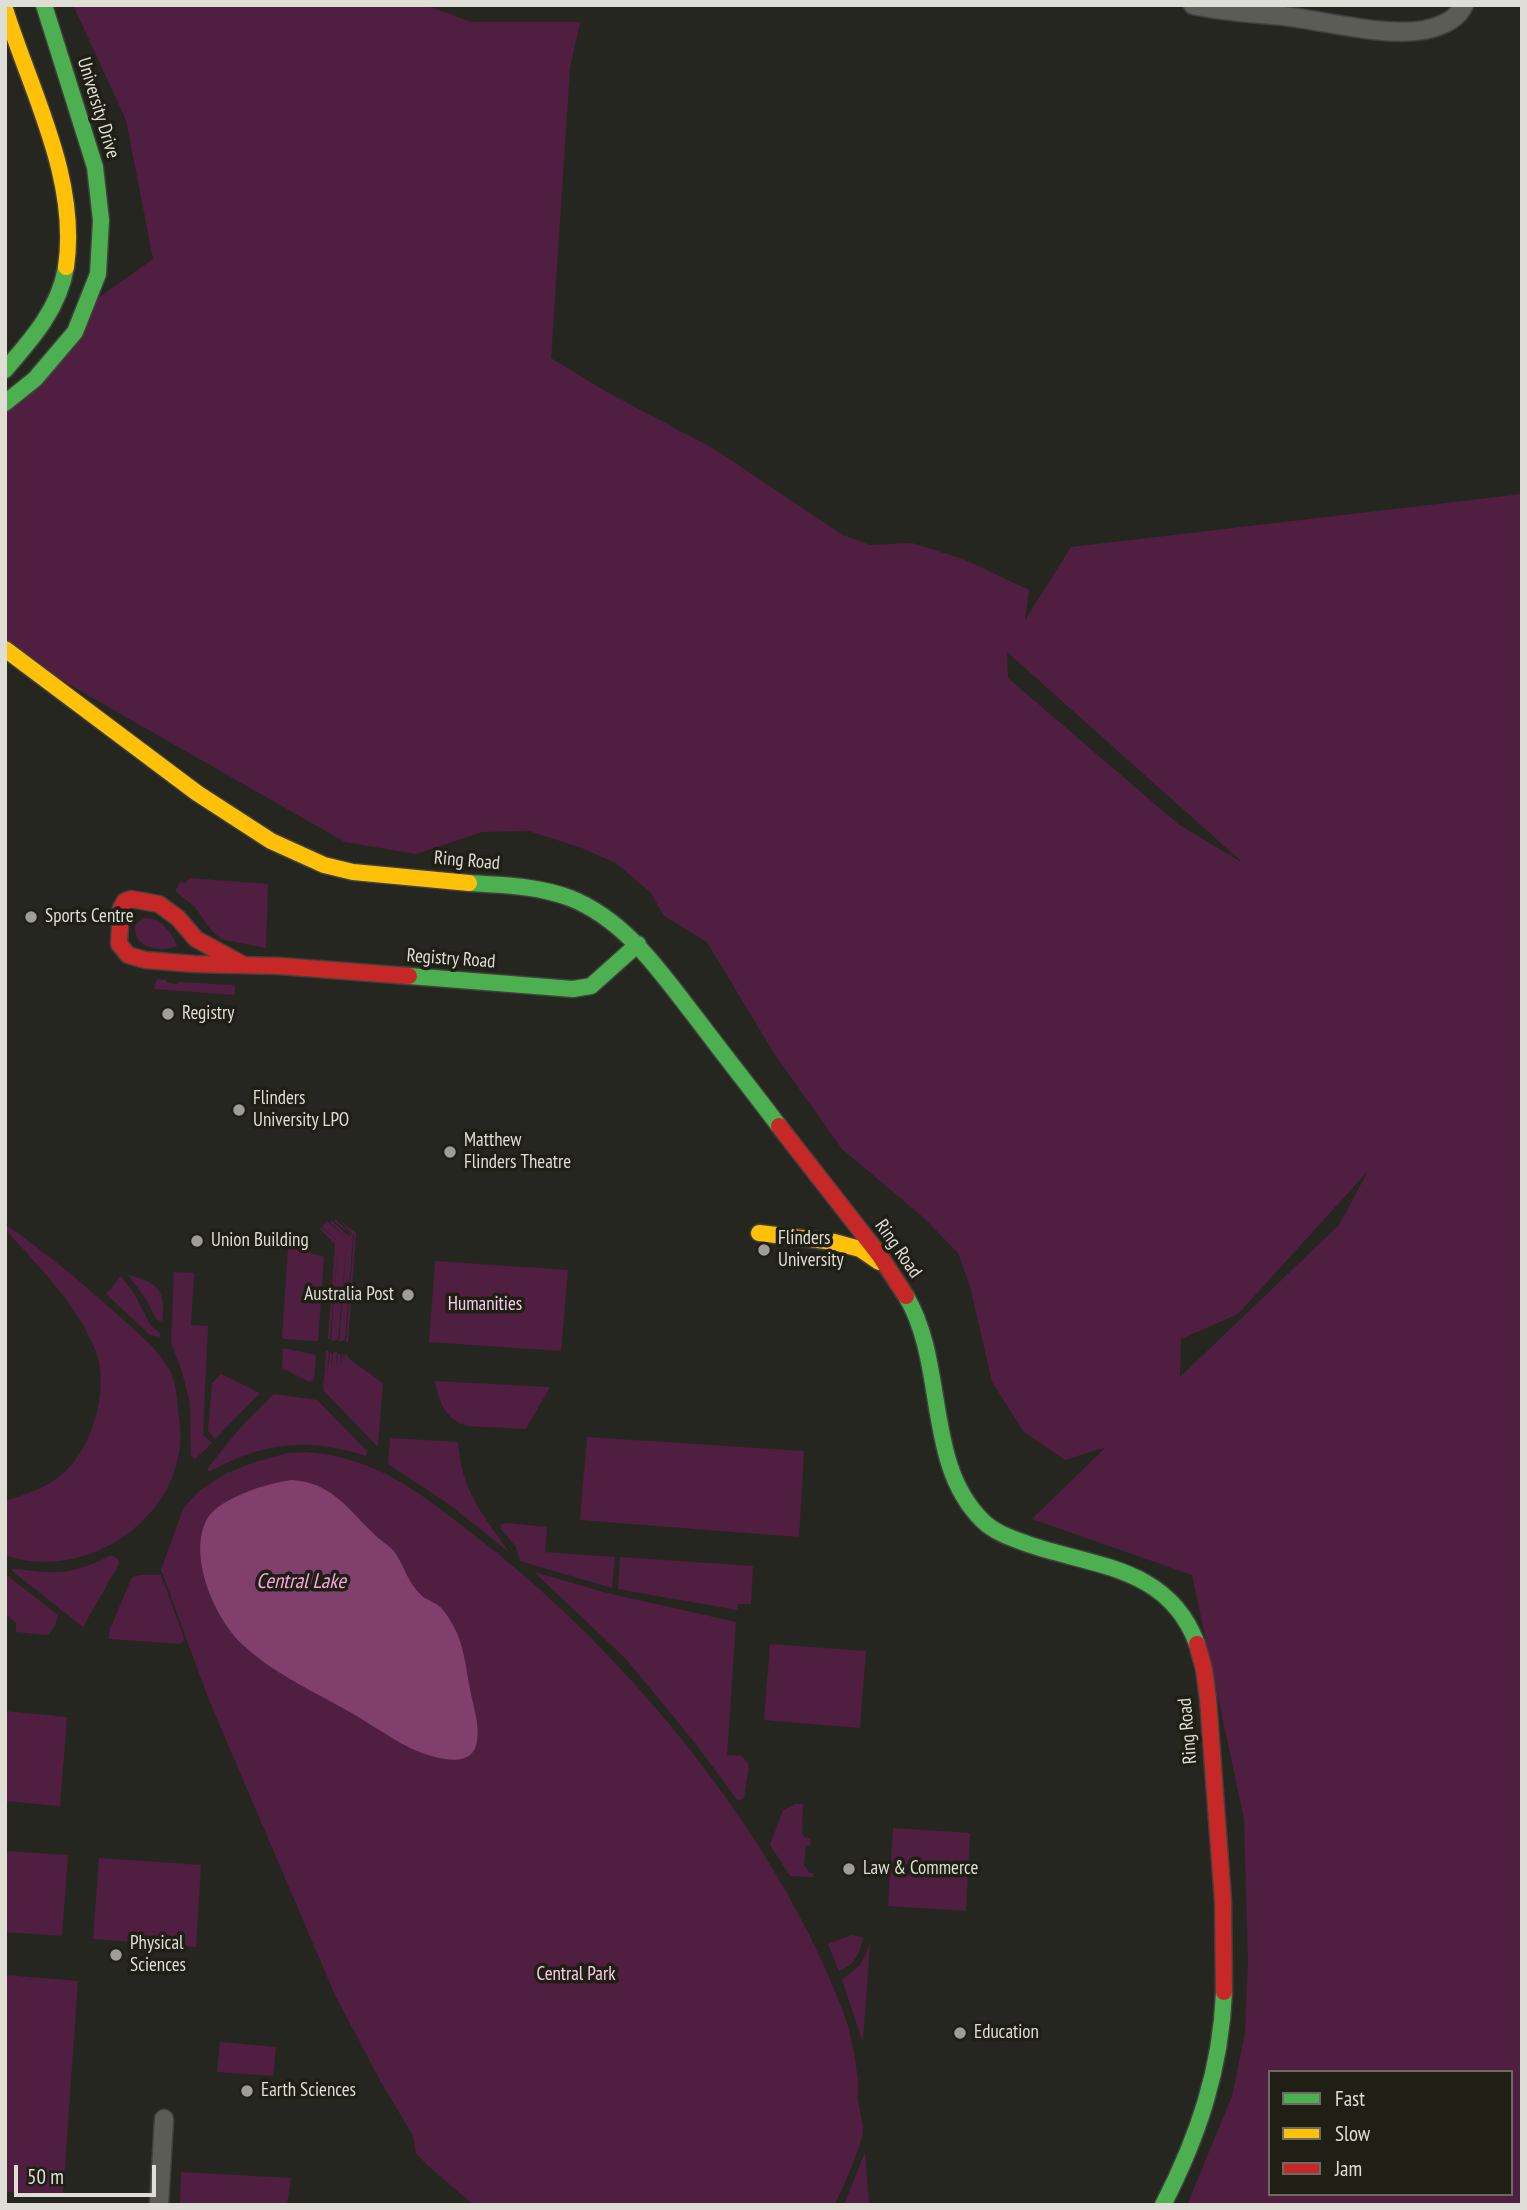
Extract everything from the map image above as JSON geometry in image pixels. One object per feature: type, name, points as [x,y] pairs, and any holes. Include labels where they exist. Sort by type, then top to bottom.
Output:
[{"type":"street","name":"University Drive","points":[[5,402],[35,379],[75,332],[97,274],[101,220],[95,167],[44,5]]},
{"type":"street","points":[[1193,5],[1214,10],[1394,31],[1422,30],[1442,25],[1461,11],[1464,5]]},
{"type":"street","points":[[5,9],[63,183],[71,229],[70,255],[55,305],[39,334],[5,370]]},
{"type":"street","name":"Ring Road","points":[[5,649],[216,807],[269,841],[295,854],[329,867],[353,872],[514,886],[546,892],[571,898],[610,921],[638,944],[888,1268],[912,1306],[933,1369],[952,1472],[975,1514],[987,1526],[1010,1536],[1104,1562],[1132,1573],[1167,1597],[1182,1615],[1197,1641],[1205,1677],[1223,1929],[1224,1992],[1219,2045],[1202,2120],[1184,2166],[1163,2205]]},
{"type":"street","name":"Registry Road","points":[[244,965],[196,939],[171,912],[159,904],[131,899],[125,901],[121,908],[118,944],[128,955],[170,963],[244,965],[573,989],[592,986],[638,944]]},
{"type":"street","points":[[759,1233],[834,1242],[860,1250],[888,1268]]},
{"type":"street","points":[[159,2205],[164,2119]]},
{"type":"green space","points":[[73,5],[425,5],[471,22],[580,22],[570,68],[551,358],[605,391],[716,450],[843,535],[870,545],[912,543],[963,559],[1029,590],[1025,620],[1071,547],[1522,494],[1522,2205],[1187,2205],[1232,2096],[1245,2033],[1248,1960],[1244,1819],[1192,1575],[1032,1519],[1106,1447],[1065,1460],[1024,1432],[992,1382],[970,1286],[958,1253],[924,1218],[842,1149],[775,1055],[707,942],[664,916],[651,893],[616,863],[579,847],[529,831],[482,832],[416,854],[345,842],[5,648],[5,403],[84,308],[153,259],[126,120]],"holes":[[[1007,652],[1241,861],[1178,824],[1008,678]],[[1368,1171],[1339,1225],[1180,1377],[1181,1339],[1238,1314]]]},
{"type":"green space","points":[[190,878],[268,884],[266,948],[221,939],[211,930],[195,907],[175,891],[180,882],[185,883]]},
{"type":"green space","points":[[145,918],[156,920],[165,927],[177,946],[156,949],[143,944],[138,939],[135,926]]},
{"type":"green space","points":[[157,979],[176,984],[232,985],[235,987],[235,995],[154,989]]},
{"type":"green space","points":[[327,1221],[347,1238],[330,1222],[332,1221],[350,1237],[349,1233],[334,1221],[353,1236],[345,1340],[339,1342],[347,1240],[338,1340],[331,1341],[338,1244],[328,1339],[335,1244],[320,1229],[321,1227],[338,1242],[322,1226]]},
{"type":"green space","points":[[340,1221],[356,1233],[348,1342],[354,1236]]},
{"type":"green space","points":[[5,1224],[76,1279],[147,1341],[166,1364],[176,1391],[180,1427],[179,1451],[169,1484],[155,1507],[136,1527],[112,1543],[87,1555],[60,1561],[32,1561],[5,1555],[5,1501],[53,1481],[71,1466],[81,1452],[89,1436],[99,1400],[99,1365],[95,1349],[78,1316],[5,1229]]},
{"type":"green space","points":[[290,1247],[324,1257],[318,1341],[282,1337]]},
{"type":"green space","name":"Humanities","points":[[435,1261],[568,1270],[561,1351],[429,1342]]},
{"type":"green space","points":[[174,1272],[194,1273],[191,1325],[208,1326],[203,1435],[212,1443],[195,1459],[191,1456],[190,1403],[171,1343]]},
{"type":"green space","points":[[128,1275],[153,1284],[158,1289],[163,1302],[162,1321],[157,1320]]},
{"type":"green space","points":[[121,1276],[135,1295],[151,1326],[161,1334],[159,1337],[150,1335],[106,1294]]},
{"type":"green space","points":[[283,1348],[316,1355],[314,1380],[310,1382],[282,1368]]},
{"type":"green space","points":[[326,1351],[329,1351],[327,1377],[330,1353],[331,1372],[333,1352],[337,1352],[336,1368],[338,1354],[341,1365],[343,1353],[344,1361],[345,1354],[383,1383],[378,1445],[324,1391],[323,1381],[330,1388],[324,1381]]},
{"type":"green space","points":[[221,1374],[260,1393],[215,1439],[208,1431],[212,1383]]},
{"type":"green space","points":[[435,1381],[550,1387],[526,1429],[467,1426],[453,1419],[444,1409]]},
{"type":"green space","points":[[274,1394],[317,1400],[367,1451],[366,1456],[325,1446],[286,1446],[248,1454],[209,1472],[207,1469],[240,1428]]},
{"type":"green space","points":[[587,1437],[804,1451],[799,1537],[580,1520]]},
{"type":"green space","points":[[390,1438],[458,1442],[464,1474],[475,1501],[509,1552],[446,1502],[388,1464]]},
{"type":"green space","name":"Central Park","points":[[306,1452],[356,1462],[398,1481],[457,1522],[534,1584],[641,1692],[691,1751],[737,1814],[779,1879],[814,1945],[843,2011],[853,2047],[863,2131],[851,2168],[834,2205],[474,2205],[416,2153],[413,2136],[335,1995],[209,1700],[161,1570],[183,1509],[199,1491],[227,1473],[255,1462],[288,1453]]},
{"type":"green space","points":[[505,1523],[547,1527],[545,1552],[615,1557],[612,1588],[520,1561],[516,1547],[501,1529],[501,1525]]},
{"type":"green space","points":[[111,1555],[118,1559],[119,1564],[83,1627],[12,1571],[71,1570],[88,1566]]},
{"type":"green space","points":[[620,1557],[753,1566],[751,1604],[738,1604],[737,1610],[618,1589]]},
{"type":"green space","points":[[534,1572],[611,1594],[736,1622],[727,1755],[742,1756],[749,1765],[744,1798],[739,1801],[735,1797],[626,1659]]},
{"type":"green space","points":[[5,1574],[58,1615],[55,1626],[48,1635],[16,1632],[16,1623],[5,1613]]},
{"type":"green space","points":[[161,1575],[182,1632],[184,1640],[180,1644],[109,1639],[110,1629],[132,1577]]},
{"type":"green space","points":[[770,1644],[866,1651],[860,1728],[764,1720]]},
{"type":"green space","points":[[5,1711],[67,1717],[60,1806],[5,1801]]},
{"type":"green space","points":[[795,1804],[803,1804],[802,1833],[804,1837],[811,1839],[810,1846],[806,1845],[804,1865],[810,1873],[814,1873],[813,1877],[790,1876],[770,1845],[783,1810]]},
{"type":"green space","points":[[893,1828],[970,1833],[966,1911],[888,1906]]},
{"type":"green space","points":[[5,1851],[68,1855],[62,1936],[5,1932]]},
{"type":"green space","points":[[99,1858],[201,1865],[196,1947],[93,1939]]},
{"type":"green space","points":[[852,1935],[863,1937],[861,1948],[853,1962],[839,1971],[828,1944]]},
{"type":"green space","points":[[870,1945],[862,2040],[842,1980],[860,1965]]},
{"type":"green space","points":[[5,1975],[78,1981],[63,2194],[5,2192]]},
{"type":"green space","points":[[220,2042],[276,2047],[273,2076],[217,2072]]},
{"type":"green space","points":[[865,2152],[869,2205],[844,2205]]},
{"type":"green space","points":[[181,2172],[291,2178],[287,2205],[180,2205]]},
{"type":"water","name":"Central Lake","points":[[291,1480],[317,1486],[337,1498],[394,1551],[417,1590],[423,1597],[439,1606],[449,1619],[462,1649],[477,1722],[477,1741],[474,1751],[467,1757],[449,1760],[438,1758],[402,1743],[267,1664],[243,1645],[223,1620],[207,1586],[202,1568],[200,1551],[207,1519],[213,1511],[233,1498],[257,1488]]},
{"type":"traffic: fast","points":[[5,403],[35,379],[75,332],[98,274],[101,220],[95,167],[44,5]]},
{"type":"traffic: fast","points":[[5,370],[51,310],[66,267]]},
{"type":"traffic: fast","points":[[469,883],[520,887],[558,894],[590,908],[608,920],[656,966],[779,1126]]},
{"type":"traffic: fast","points":[[409,976],[573,989],[591,986],[638,944]]},
{"type":"traffic: fast","points":[[906,1296],[919,1323],[927,1352],[952,1472],[964,1498],[983,1521],[1014,1539],[1125,1573],[1148,1584],[1167,1598],[1184,1618],[1197,1644]]},
{"type":"traffic: fast","points":[[1163,2205],[1187,2154],[1213,2075],[1224,1992]]},
{"type":"traffic: slow","points":[[5,9],[59,169],[66,201],[66,267]]},
{"type":"traffic: slow","points":[[5,649],[197,793],[271,841],[324,865],[353,872],[469,883]]},
{"type":"traffic: slow","points":[[759,1233],[834,1242],[860,1249],[879,1262]]},
{"type":"traffic: jam","points":[[244,965],[196,939],[178,918],[159,904],[131,899],[125,901],[121,908],[119,944],[128,955],[145,960],[194,964],[280,966],[409,976]]},
{"type":"traffic: jam","points":[[779,1126],[878,1253],[906,1296]]},
{"type":"traffic: jam","points":[[1197,1644],[1208,1699],[1223,1901],[1224,1992]]},
{"type":"place","name":"Sports Centre","points":[[31,917]]},
{"type":"place","name":"Registry","points":[[168,1014]]},
{"type":"place","name":"Flinders University LPO","points":[[239,1110]]},
{"type":"place","name":"Matthew Flinders Theatre","points":[[450,1152]]},
{"type":"place","name":"Union Building","points":[[197,1241]]},
{"type":"place","name":"Flinders University","points":[[764,1250]]},
{"type":"place","name":"Australia Post","points":[[408,1295]]},
{"type":"place","name":"Law & Commerce","points":[[849,1869]]},
{"type":"place","name":"Physical Sciences","points":[[116,1955]]},
{"type":"place","name":"Education","points":[[960,2033]]},
{"type":"place","name":"Earth Sciences","points":[[247,2091]]}]
